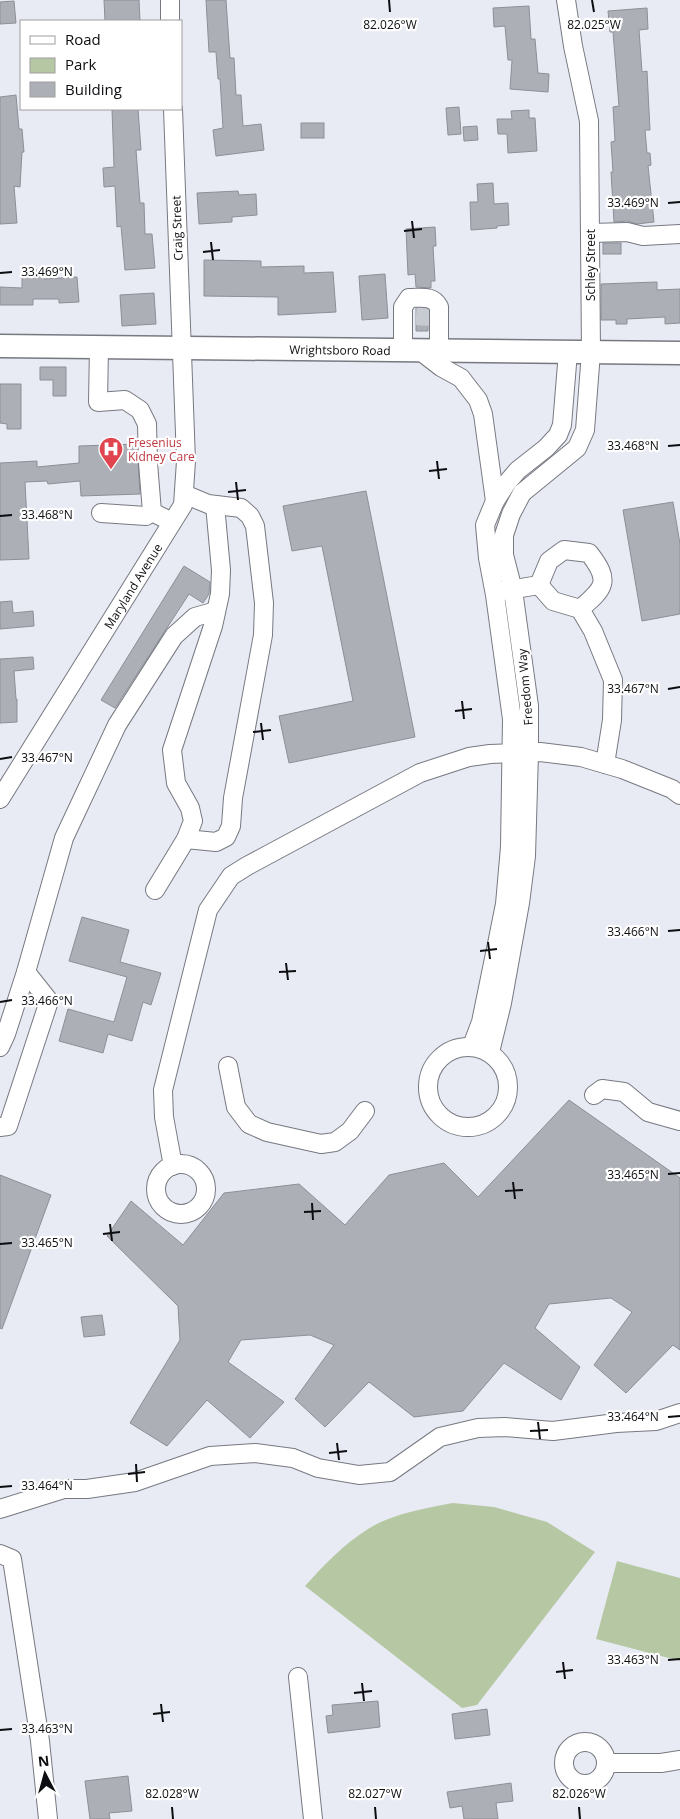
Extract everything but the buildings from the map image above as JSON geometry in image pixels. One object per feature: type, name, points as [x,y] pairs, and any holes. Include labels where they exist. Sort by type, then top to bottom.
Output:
[{"type":"main road","name":"Wrightsboro Road","points":[[0,346],[680,353]]},
{"type":"street","points":[[170,0],[170,20]]},
{"type":"street","name":"Schley Street","points":[[566,0],[573,46],[589,121],[591,352]]},
{"type":"street","name":"Craig Street","points":[[173,110],[181,348]]},
{"type":"street","points":[[590,232],[627,232],[643,236],[680,234]]},
{"type":"street","points":[[420,350],[422,322],[420,350]]},
{"type":"street","points":[[99,347],[98,402],[124,400],[140,410],[147,424],[152,512]]},
{"type":"street","name":"Maryland Avenue","points":[[0,800],[183,505],[186,461],[181,348]]},
{"type":"street","points":[[420,350],[440,367],[461,378],[478,400],[483,414],[496,501]]},
{"type":"street","name":"Freedom Way","points":[[490,1052],[502,1003],[520,903],[526,856],[521,753],[512,719],[495,592],[488,558],[485,525],[496,501],[518,470],[546,448],[558,435],[562,425],[568,352]]},
{"type":"street","name":"Freedom Way","points":[[472,1046],[481,1022],[505,904],[521,753],[530,706],[513,590],[504,555],[504,535],[511,514],[522,493],[577,448],[584,430],[591,352]]},
{"type":"street","points":[[184,494],[208,504],[242,508],[250,516],[255,526],[264,603],[263,635],[233,798],[231,826],[226,837],[216,842],[186,839]]},
{"type":"street","points":[[155,890],[186,839],[193,821],[190,808],[176,783],[172,750],[213,626],[216,611],[221,570],[215,505]]},
{"type":"street","points":[[101,513],[146,516],[152,512]]},
{"type":"street","points":[[152,512],[172,522]]},
{"type":"street","points":[[539,585],[549,561],[564,550],[588,554],[601,568],[603,580],[597,594],[580,610]]},
{"type":"street","points":[[495,592],[539,585]]},
{"type":"street","points":[[539,585],[553,601],[580,610],[593,631],[613,680],[612,720],[605,764]]},
{"type":"street","points":[[0,1047],[26,972],[64,838],[117,725],[174,636],[195,617],[216,611]]},
{"type":"street","points":[[173,1166],[164,1117],[163,1090],[208,910],[231,876],[420,773],[470,757],[540,752],[581,757],[605,764],[672,790],[680,795]]},
{"type":"street","points":[[0,1127],[8,1126],[49,1001],[26,972]]},
{"type":"street","points":[[460,1046],[472,1046],[490,1052],[506,1071],[508,1079],[507,1100],[502,1109],[484,1124],[470,1127],[446,1121],[436,1112],[428,1097],[428,1079],[432,1067],[440,1057],[460,1046]]},
{"type":"street","points":[[228,1066],[236,1107],[249,1124],[267,1132],[321,1144],[335,1142],[350,1131],[365,1111]]},
{"type":"street","points":[[594,1095],[602,1089],[624,1092],[648,1112],[680,1121]]},
{"type":"street","points":[[0,1509],[64,1489],[87,1489],[135,1482],[210,1456],[255,1453],[283,1456],[318,1468],[360,1476],[390,1472],[440,1437],[478,1428],[505,1427],[553,1431],[616,1423],[656,1421],[680,1413]]},
{"type":"street","points":[[0,1554],[12,1558],[40,1741],[48,1819]]},
{"type":"street","points":[[298,1677],[313,1819]]},
{"type":"street","points":[[607,1763],[680,1760]]},
{"type":"green space","points":[[453,1503],[494,1507],[547,1522],[595,1552],[477,1705],[462,1708],[305,1586],[343,1548],[377,1524],[409,1512]]},
{"type":"green space","points":[[617,1561],[680,1578],[680,1661],[596,1639]]},
{"type":"tunnel","points":[[416,316],[431,317]]},
{"type":"place","name":"Fresenius Kidney Care","points":[[111,470]]}]
